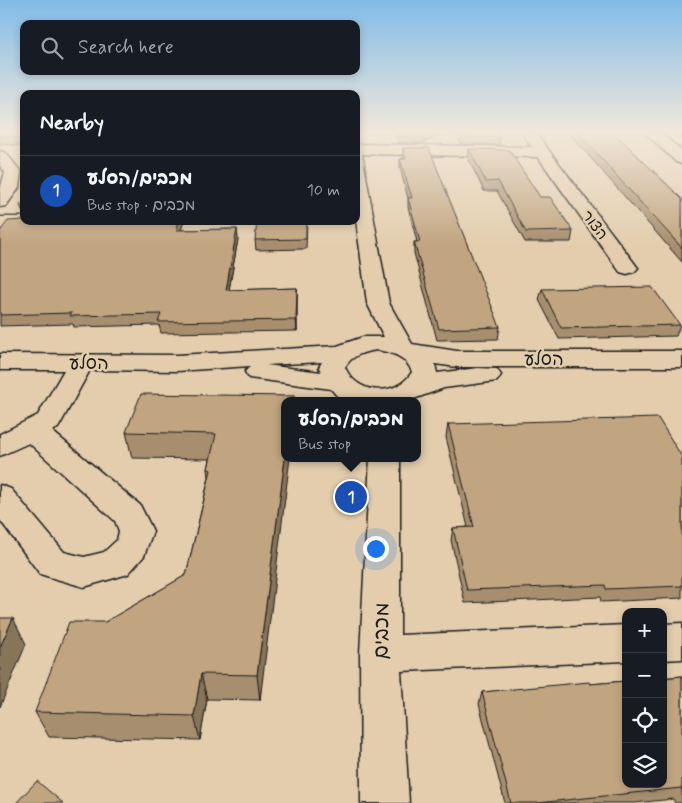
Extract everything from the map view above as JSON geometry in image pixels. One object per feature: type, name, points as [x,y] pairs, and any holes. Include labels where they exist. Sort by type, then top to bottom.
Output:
[{"type":"street","points":[[0,202],[10,188],[13,172],[11,169]]},
{"type":"street","name":"הצור","points":[[554,169],[627,268]]},
{"type":"street","points":[[360,183],[378,303],[404,349]]},
{"type":"street","points":[[0,223],[20,223]]},
{"type":"street","points":[[376,397],[354,393],[334,377],[332,367],[352,349],[378,303]]},
{"type":"street","points":[[352,349],[377,343],[404,349],[418,356],[425,372],[422,381],[408,394],[388,397]]},
{"type":"street","name":"הסלע","points":[[0,362],[177,363],[352,349]]},
{"type":"street","name":"הסלע","points":[[404,349],[425,355],[457,358],[682,358]]},
{"type":"street","points":[[0,446],[48,421],[81,363]]},
{"type":"street","name":"הסלע","points":[[177,363],[354,393]]},
{"type":"street","name":"הסלע","points":[[408,394],[438,379],[462,376],[682,375]]},
{"type":"street","points":[[0,497],[53,564],[84,572],[115,564],[132,546],[136,531],[128,514],[32,430]]},
{"type":"street","name":"מכבים","points":[[385,462],[380,654],[385,803]]},
{"type":"street","points":[[667,642],[682,641]]},
{"type":"street","points":[[380,654],[622,643]]},
{"type":"building","points":[[403,169],[438,169],[500,327],[439,329],[414,242],[420,242],[408,198],[412,198]]},
{"type":"building","points":[[480,169],[522,169],[540,197],[550,197],[573,231],[526,232],[498,181],[486,182]]},
{"type":"building","points":[[611,169],[652,169],[682,199],[682,248]]},
{"type":"building","points":[[20,220],[20,225],[178,225],[176,230],[237,229],[226,290],[297,288],[296,320],[158,322],[161,314],[70,316],[72,313],[0,315],[0,231],[8,221]]},
{"type":"building","points":[[257,225],[306,225],[306,239],[255,240]]},
{"type":"building","points":[[652,287],[680,325],[561,328],[542,289]]},
{"type":"building","points":[[141,394],[294,396],[281,397],[281,462],[284,462],[257,675],[201,674],[194,716],[35,712],[69,622],[105,622],[186,575],[211,470],[208,469],[216,434],[126,432]]},
{"type":"building","points":[[658,418],[682,457],[682,586],[606,589],[605,585],[467,590],[453,528],[474,527],[448,424]]},
{"type":"building","points":[[0,618],[13,618],[0,647]]},
{"type":"building","points":[[682,676],[682,790],[681,788],[537,803],[511,803],[482,692],[589,682],[590,684],[622,681],[622,788],[667,788],[667,678]]},
{"type":"building","points":[[37,781],[63,803],[16,803]]},
{"type":"place","name":"מכבים/הסלע","points":[[351,497]]}]
